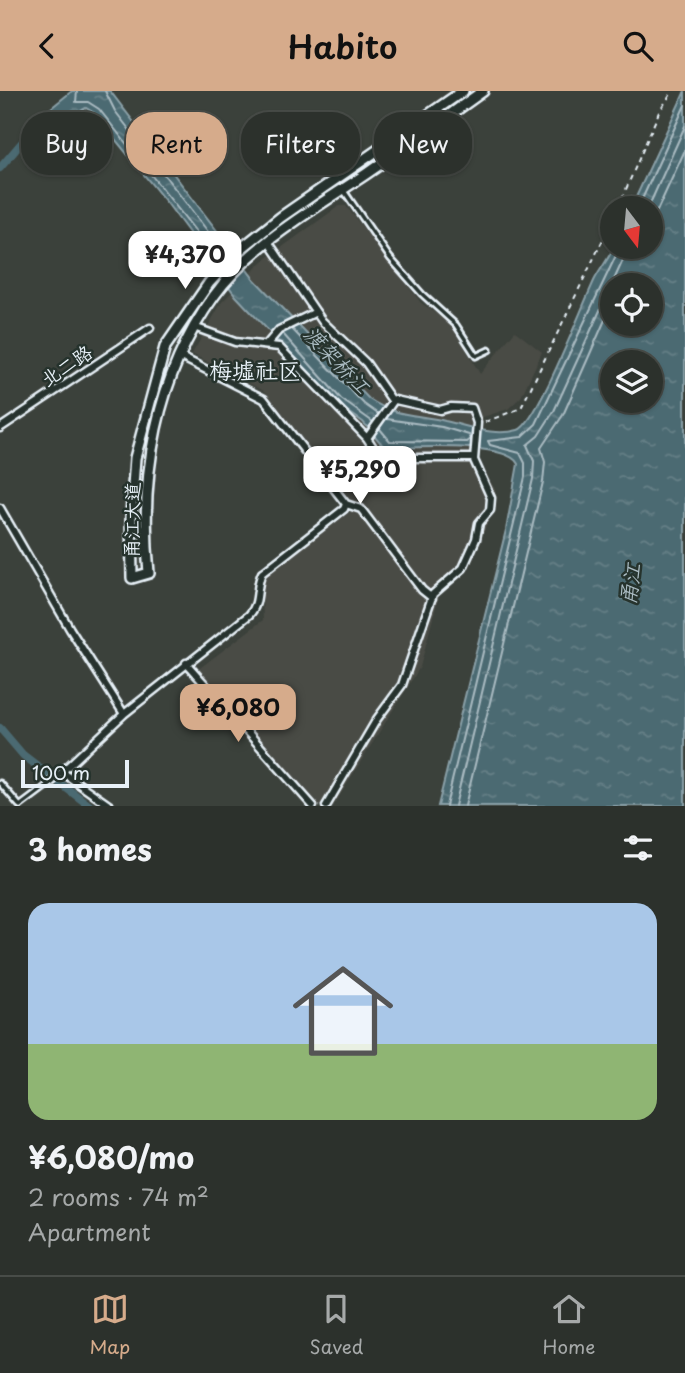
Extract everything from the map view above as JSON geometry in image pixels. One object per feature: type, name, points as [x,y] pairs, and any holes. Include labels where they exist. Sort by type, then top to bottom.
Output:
[{"type":"main road","name":"甬江大道","points":[[463,91],[281,217],[238,251],[209,283],[166,347],[135,458],[131,514],[132,578],[149,573],[146,493],[152,444],[163,397],[179,356],[215,294],[268,243],[483,91]]},
{"type":"street","points":[[268,243],[316,312],[366,363],[383,390],[394,400],[440,410],[451,407],[472,408],[477,426],[474,455],[491,498],[490,510],[480,523],[463,568],[432,598],[402,685],[377,719],[326,806]]},
{"type":"street","points":[[267,345],[271,336],[316,312]]},
{"type":"street","points":[[194,327],[235,342],[279,347],[369,435],[380,458],[474,455]]},
{"type":"street","name":"北二路","points":[[0,428],[150,328]]},
{"type":"street","points":[[179,356],[264,399],[346,505],[361,509],[422,590],[432,598]]},
{"type":"street","points":[[369,435],[394,400]]},
{"type":"street","points":[[48,785],[124,714],[249,615],[254,609],[262,573],[346,505]]},
{"type":"street","points":[[0,507],[70,629],[124,714]]},
{"type":"street","points":[[186,663],[313,806]]},
{"type":"street","points":[[62,772],[110,806]]},
{"type":"lane","points":[[343,189],[390,258],[456,325],[476,356],[489,350]]},
{"type":"lane","points":[[0,783],[19,806],[48,785]]},
{"type":"path","points":[[623,196],[659,112],[673,91]]},
{"type":"path","points":[[477,426],[503,418],[521,408],[600,246]]},
{"type":"shaded area","points":[[339,206],[346,206],[421,303],[451,324],[480,374],[515,331],[542,352],[521,397],[508,409],[483,417],[478,462],[495,489],[496,501],[472,562],[439,596],[420,667],[333,806],[305,806],[192,674],[263,620],[262,584],[273,567],[356,508],[266,392],[192,354],[222,302],[263,261]]},
{"type":"water","points":[[72,91],[110,91],[126,112],[126,152],[112,135],[112,112],[92,112],[86,108],[79,112],[46,112]]},
{"type":"water","name":"甬江","points":[[685,91],[685,806],[438,806],[506,530],[518,464],[510,457],[477,449],[385,448],[363,422],[337,404],[236,296],[144,175],[174,175],[254,279],[369,399],[388,409],[406,414],[481,430],[509,432],[518,430],[526,423],[536,408],[595,279],[607,259],[663,259],[663,196],[637,196]]},
{"type":"waterway","points":[[0,168],[21,144]]},
{"type":"waterway","points":[[0,728],[23,755],[90,806]]},
{"type":"district","name":"梅墟社区","points":[[255,369]]},
{"type":"water label","name":"渡架桥江","points":[[338,359]]}]
